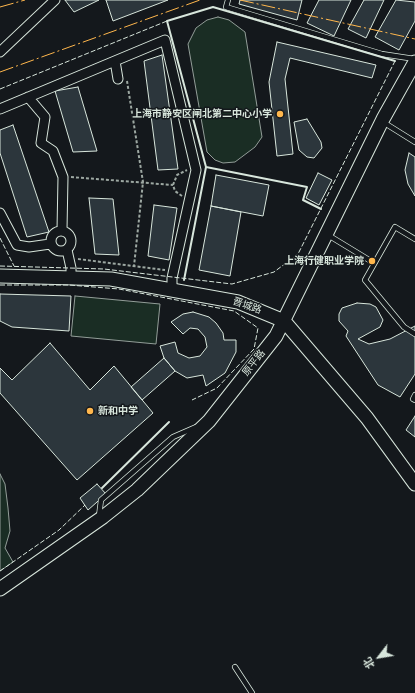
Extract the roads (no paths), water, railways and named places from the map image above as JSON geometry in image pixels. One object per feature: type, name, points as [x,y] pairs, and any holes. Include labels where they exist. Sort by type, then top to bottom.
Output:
[{"type":"street","points":[[0,52],[55,0]]},
{"type":"street","points":[[0,109],[165,40],[196,170],[186,202],[172,290]]},
{"type":"street","points":[[115,60],[118,79]]},
{"type":"street","name":"原平路","points":[[0,589],[99,520],[137,490],[209,421],[276,336],[382,122],[415,60]]},
{"type":"street","points":[[28,97],[45,117],[41,143],[53,151],[63,177],[62,230]]},
{"type":"street","points":[[0,212],[17,246],[29,247],[50,244]]},
{"type":"street","points":[[50,244],[54,234],[62,230]]},
{"type":"street","points":[[62,230],[71,237],[68,254],[71,268],[71,278]]},
{"type":"street","points":[[50,244],[54,250],[68,254]]},
{"type":"street","name":"晋城路","points":[[0,276],[111,279],[238,302],[284,320],[367,418],[415,484]]},
{"type":"lane","points":[[228,0],[226,7],[382,54],[415,60]]},
{"type":"lane","points":[[382,122],[415,142]]},
{"type":"lane","points":[[415,239],[395,227],[364,280],[404,327],[415,334]]},
{"type":"lane","points":[[326,234],[374,263]]},
{"type":"lane","points":[[415,395],[413,399],[415,400]]},
{"type":"lane","points":[[235,667],[252,693]]},
{"type":"place","name":"上海市静安区闸北第二中心小学","points":[[280,114]]},
{"type":"place","name":"上海行健职业学院","points":[[372,261]]},
{"type":"place","name":"新和中学","points":[[90,411]]}]
